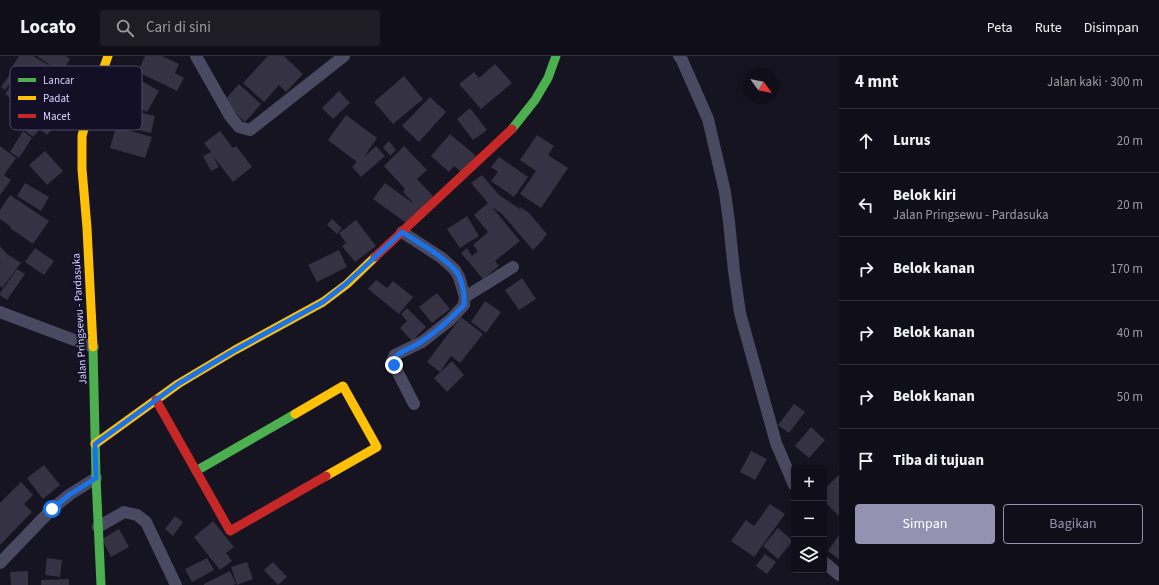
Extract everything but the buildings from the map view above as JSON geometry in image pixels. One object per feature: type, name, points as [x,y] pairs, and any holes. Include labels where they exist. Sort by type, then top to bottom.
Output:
[{"type":"street","name":"Jalan Pringsewu - Pardasuka","points":[[104,66],[108,56]]},
{"type":"street","points":[[196,56],[230,116],[239,127],[250,130],[344,56]]},
{"type":"street","points":[[95,444],[178,384],[235,350],[323,302],[346,284],[512,129],[535,100],[548,78],[556,56]]},
{"type":"street","points":[[679,56],[708,119],[725,192],[740,313],[776,443],[791,478]]},
{"type":"street","name":"Jalan Pringsewu - Pardasuka","points":[[84,130],[82,136],[82,169],[93,347],[96,478],[101,585]]},
{"type":"street","points":[[402,232],[433,252],[456,270],[465,297],[464,305],[450,320],[422,342],[395,355],[392,361],[414,404]]},
{"type":"street","points":[[465,297],[513,267]]},
{"type":"street","points":[[0,312],[93,347]]},
{"type":"street","points":[[156,400],[230,531],[377,447],[343,386],[196,470]]},
{"type":"street","points":[[0,563],[52,509],[69,495],[96,478]]},
{"type":"street","points":[[98,527],[124,512],[137,514],[146,522],[176,585]]},
{"type":"street","points":[[827,565],[839,576]]},
{"type":"traffic: fast","points":[[512,129],[535,100],[548,78],[556,56]]},
{"type":"traffic: fast","points":[[93,347],[96,478],[101,585]]},
{"type":"traffic: fast","points":[[196,471],[295,414]]},
{"type":"traffic: slow","points":[[104,66],[108,56]]},
{"type":"traffic: slow","points":[[84,130],[82,136],[82,169],[87,228],[93,347]]},
{"type":"traffic: slow","points":[[95,444],[178,384],[235,350],[323,302],[347,284],[375,257]]},
{"type":"traffic: slow","points":[[295,414],[343,386],[377,447],[326,476]]},
{"type":"traffic: jam","points":[[375,257],[512,129]]},
{"type":"traffic: jam","points":[[156,400],[230,531],[326,476]]},
{"type":"route","points":[[52,509],[69,495],[96,478],[95,444],[178,384],[235,350],[323,302],[346,284],[402,232],[442,258],[456,270],[465,297],[464,305],[450,320],[422,342],[395,355],[392,361],[394,365]]}]
